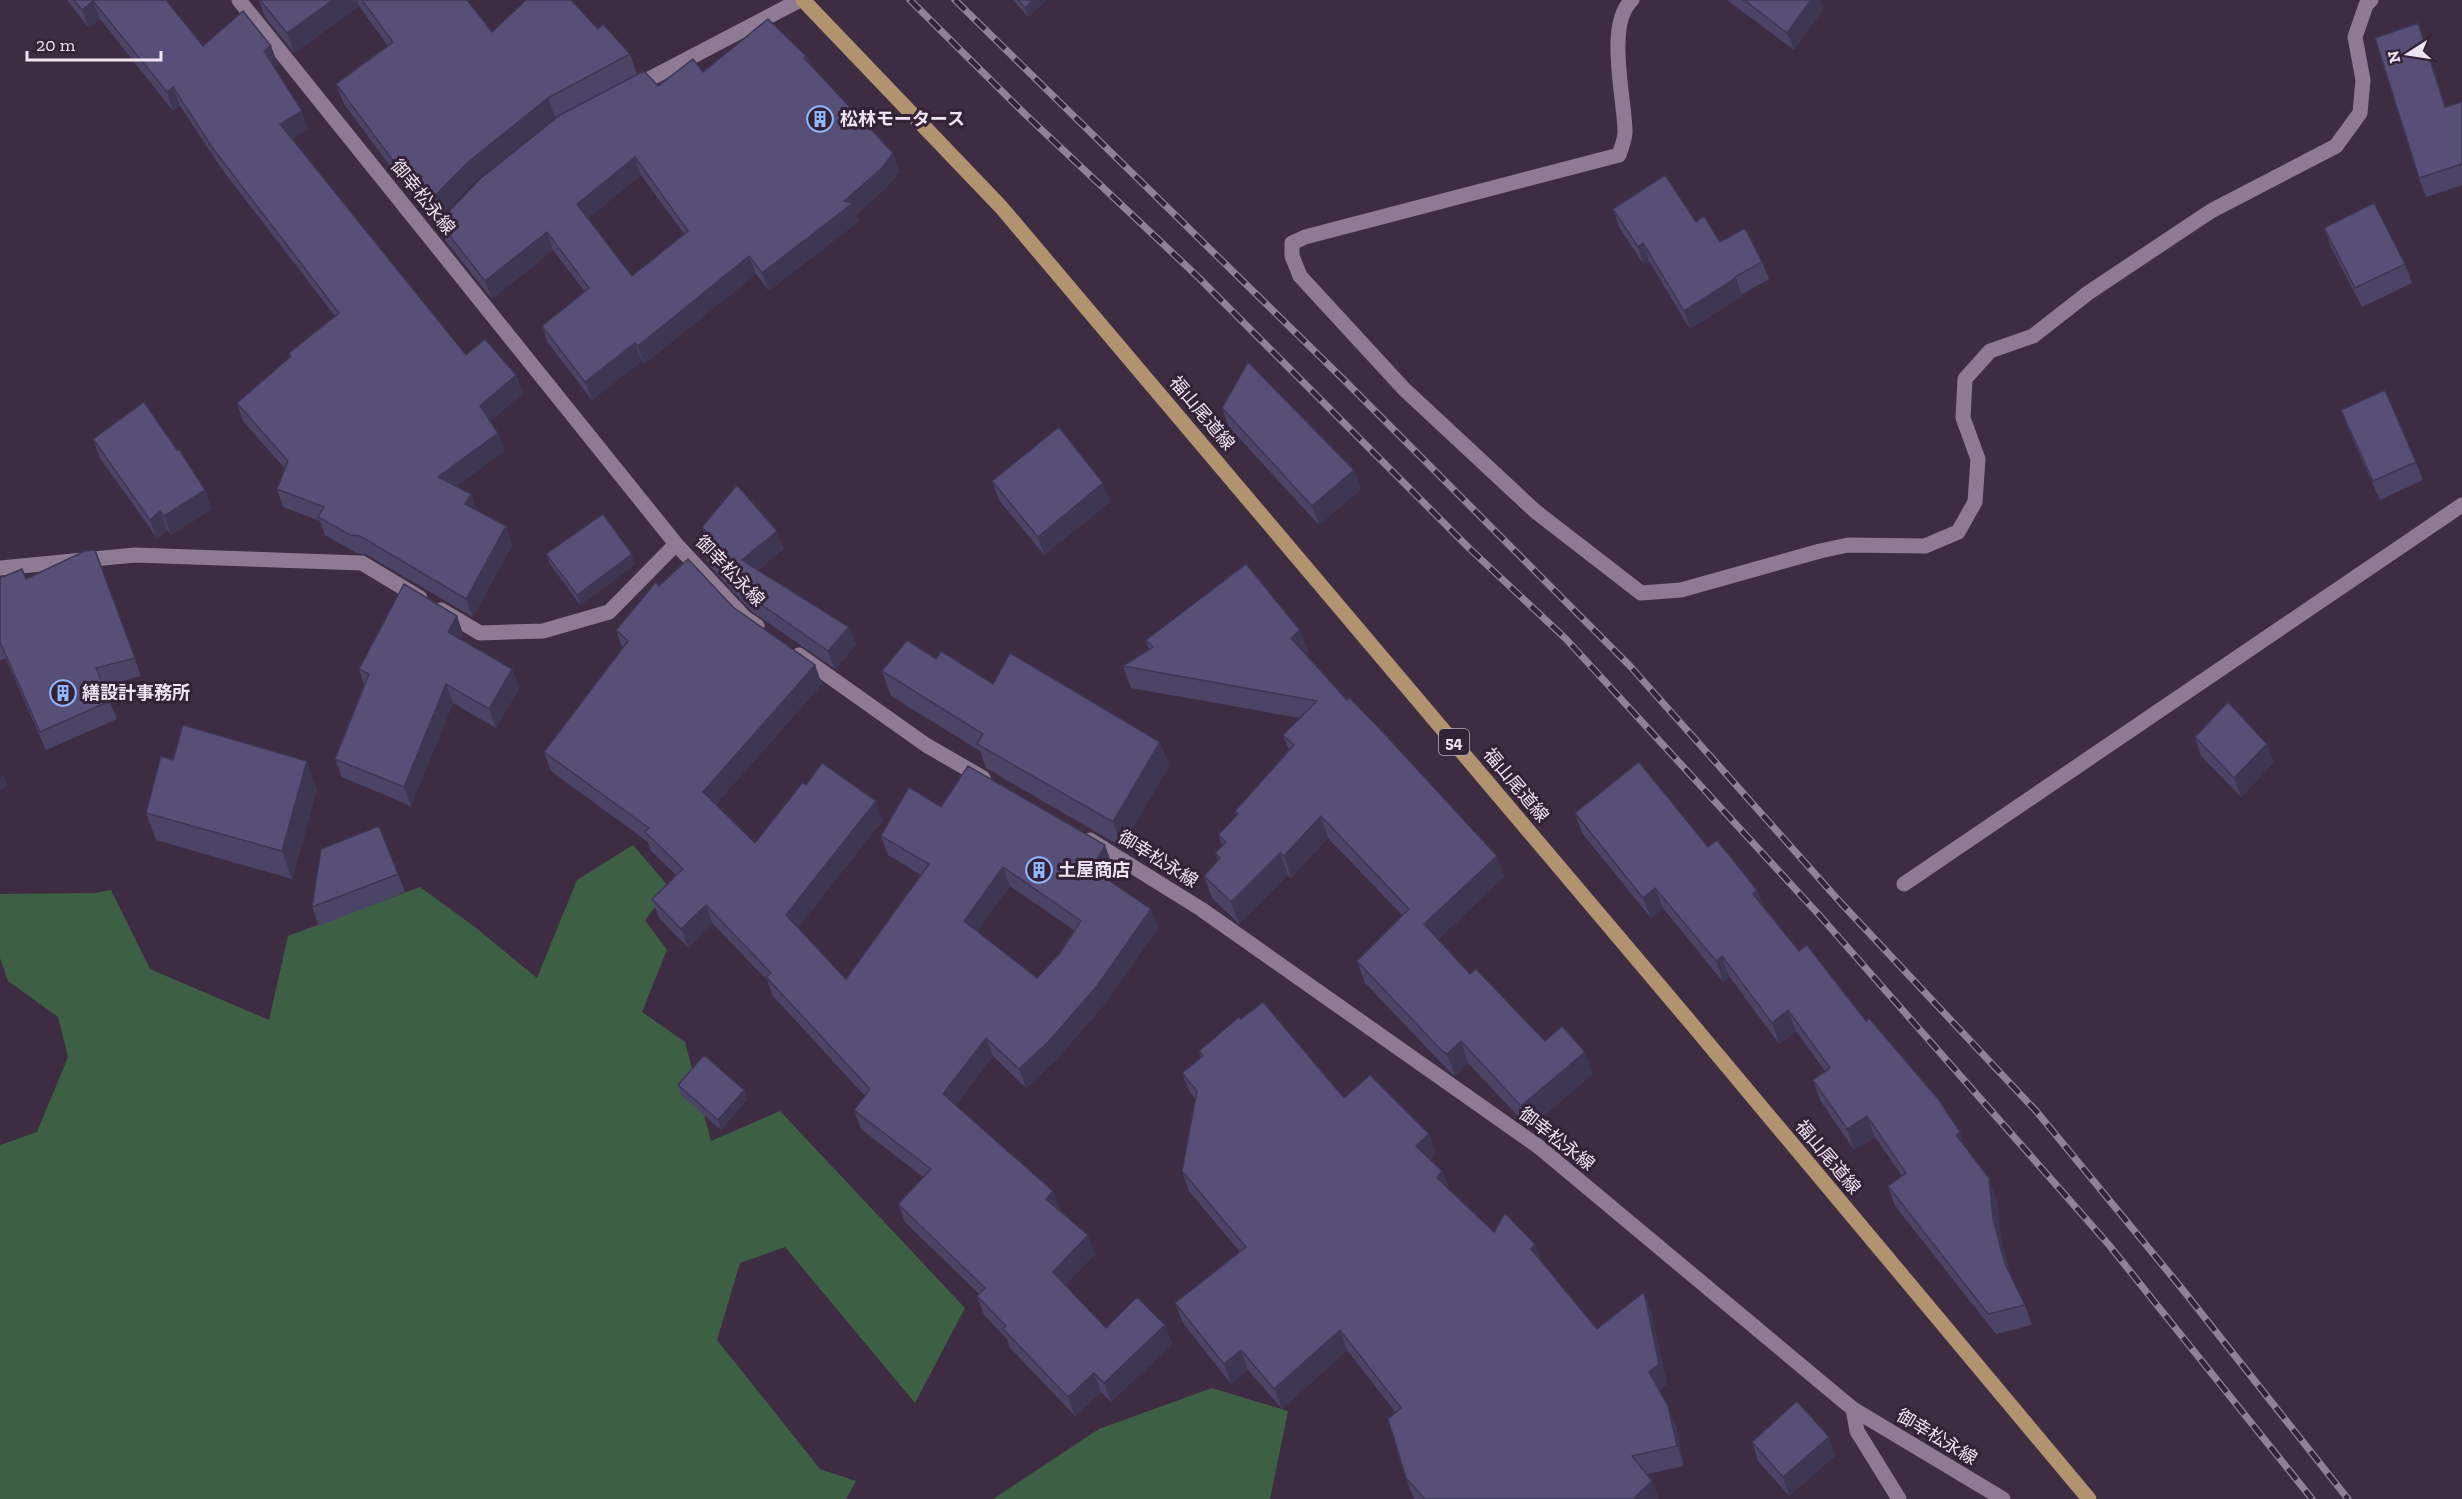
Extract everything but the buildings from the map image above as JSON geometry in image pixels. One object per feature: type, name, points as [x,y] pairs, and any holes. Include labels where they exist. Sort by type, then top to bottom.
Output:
[{"type":"main road","name":"福山尾道線","points":[[802,0],[1000,207],[1653,978],[2089,1499]]},
{"type":"street","name":"御幸松永線","points":[[239,0],[437,235],[676,544],[745,618],[926,745],[996,785]]},
{"type":"street","points":[[622,93],[802,0]]},
{"type":"street","points":[[1632,0],[1622,20],[1617,49],[1626,135],[1618,155],[1305,237],[1293,243],[1292,256],[1300,276],[1404,389],[1535,511],[1641,593],[1681,590],[1848,545],[1925,546],[1958,532],[1975,502],[1978,459],[1963,418],[1965,379],[1990,351],[2033,336],[2088,293],[2211,211],[2336,146],[2360,113],[2363,80],[2355,37],[2366,5],[2371,0]]},
{"type":"street","points":[[1904,884],[2462,505]]},
{"type":"street","points":[[0,568],[135,555],[362,563],[480,633],[501,633],[543,631],[609,612],[676,544]]},
{"type":"street","name":"御幸松永線","points":[[1075,831],[1135,866],[1200,909],[1539,1147],[1853,1409],[2003,1499]]},
{"type":"street","points":[[1853,1409],[1857,1431],[1899,1499]]},
{"type":"green space","points":[[633,845],[670,888],[645,920],[667,950],[642,1012],[685,1042],[711,1141],[780,1111],[965,1308],[915,1403],[785,1247],[740,1263],[717,1340],[820,1469],[856,1481],[846,1499],[0,1499],[0,1145],[37,1132],[68,1057],[58,1017],[8,981],[0,958],[0,894],[95,893],[111,890],[150,969],[269,1020],[288,936],[420,887],[475,927],[537,978],[577,880]]},
{"type":"green space","points":[[1212,1388],[1288,1411],[1270,1499],[993,1499],[1099,1429]]},
{"type":"railway","points":[[910,0],[1027,116],[1197,276],[1470,549],[1566,639],[1820,916],[2109,1245],[2312,1499]]},
{"type":"railway","points":[[955,0],[1343,379],[1630,666],[1841,903],[2037,1112],[2183,1290],[2348,1499]]},
{"type":"place","name":"松林モータース","points":[[820,119]]},
{"type":"place","name":"繕設計事務所","points":[[63,693]]},
{"type":"place","name":"土屋商店","points":[[1039,870]]}]
